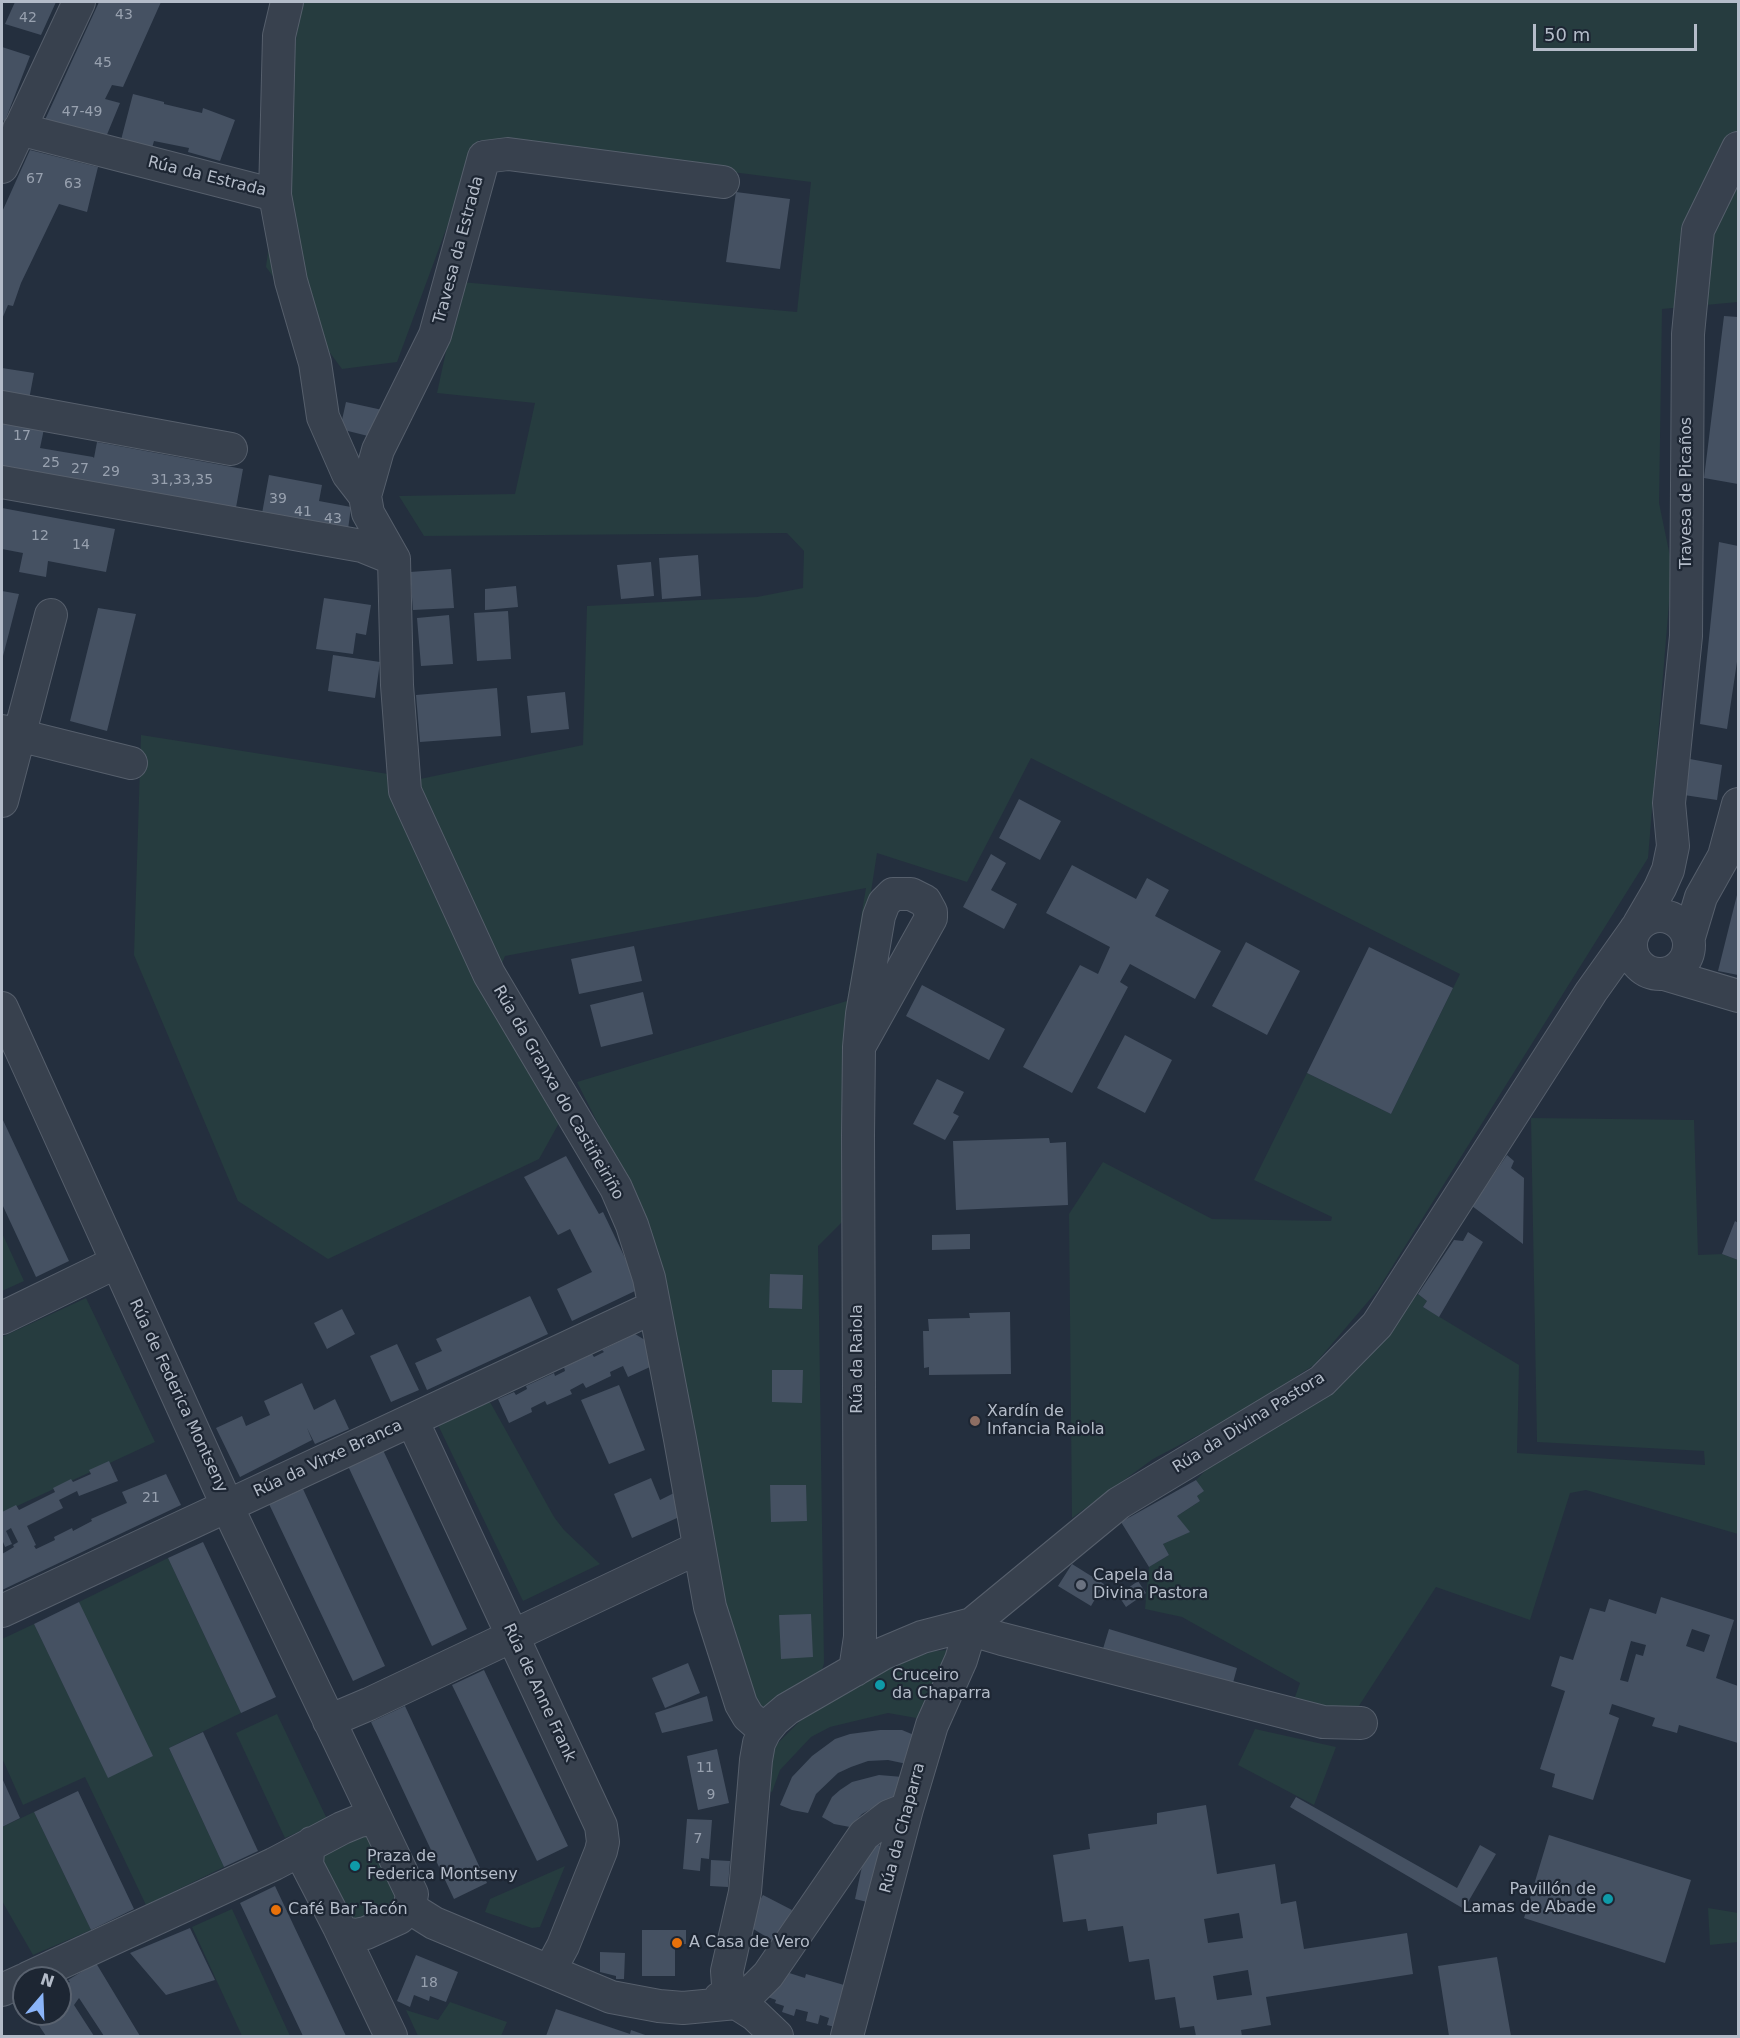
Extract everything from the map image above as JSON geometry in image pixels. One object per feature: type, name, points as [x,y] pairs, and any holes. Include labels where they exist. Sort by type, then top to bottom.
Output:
[{"type":"street","points":[[2,167],[78,2]]},
{"type":"street","name":"Rúa da Estrada","points":[[19,129],[275,195],[279,36],[287,2]]},
{"type":"street","name":"Travesa de Picaños","points":[[1643,924],[1668,870],[1673,846],[1669,803],[1686,636],[1689,322],[1698,230],[1738,148]]},
{"type":"street","name":"Travesa da Estrada","points":[[365,496],[378,450],[435,335],[484,157],[508,154],[723,182]]},
{"type":"street","points":[[275,195],[291,280],[315,363],[323,417],[348,474],[365,496],[368,513],[394,559]]},
{"type":"street","points":[[2,407],[231,449]]},
{"type":"street","points":[[2,482],[362,546],[394,559]]},
{"type":"street","name":"Rúa da Granxa do Castiñeiriño","points":[[394,559],[397,685],[405,791],[489,974],[616,1188],[632,1225],[649,1278],[710,1607],[741,1704],[748,1716],[765,1731]]},
{"type":"street","points":[[2,801],[10,734],[51,615]]},
{"type":"street","points":[[10,734],[130,763]]},
{"type":"street","points":[[1591,992],[1674,961],[1718,861],[1738,804]]},
{"type":"street","points":[[1673,846],[1698,864],[1718,861]]},
{"type":"street","points":[[1718,861],[1676,892],[1643,924],[1631,944],[1632,954],[1638,964],[1646,970],[1674,961],[1724,992]]},
{"type":"street","points":[[1643,924],[1669,916],[1685,928],[1674,961]]},
{"type":"street","name":"Rúa da Divina Pastora","points":[[736,2003],[728,1985],[727,1971],[745,1892],[756,1760],[759,1743],[765,1731],[787,1709],[884,1653],[922,1636],[972,1624],[1119,1503],[1322,1381],[1377,1325],[1591,992],[1643,924]]},
{"type":"street","name":"Rúa de Federica Montseny","points":[[2,1008],[227,1505],[360,1782],[369,1822]]},
{"type":"street","name":"Rúa da Raiola","points":[[855,1670],[860,1637],[859,1047]]},
{"type":"street","points":[[2,1318],[117,1262]]},
{"type":"street","name":"Rúa da Virxe Branca","points":[[2,1611],[654,1307]]},
{"type":"street","name":"Rúa de Anne Frank","points":[[412,1420],[603,1835],[601,1851],[563,1946],[550,1970]]},
{"type":"street","points":[[329,1721],[698,1548]]},
{"type":"street","points":[[972,1624],[985,1634],[1002,1639],[1311,1719],[1338,1724],[1361,1723]]},
{"type":"street","name":"Rúa da Chaparra","points":[[847,2037],[907,1809],[932,1725],[961,1660],[972,1624]]},
{"type":"street","points":[[348,1938],[415,1915],[611,1997],[642,2004],[683,2007],[736,2003],[744,1999],[768,1976],[864,1834],[889,1816],[907,1809]]},
{"type":"street","points":[[55,1966],[369,1822],[412,1894],[415,1915]]},
{"type":"street","points":[[301,1855],[348,1938],[391,2037]]},
{"type":"street","points":[[736,2003],[780,2034]]},
{"type":"green space","points":[[301,2],[1738,2],[1738,302],[1662,309],[1659,503],[1672,566],[1648,858],[1377,1291],[1314,1365],[1240,1413],[1153,1459],[1072,1518],[1069,1214],[1103,1162],[1212,1219],[1331,1221],[1332,1217],[1254,1180],[1307,1073],[1391,1114],[1460,974],[1031,758],[967,882],[877,853],[849,1034],[843,1103],[844,1220],[818,1246],[824,1663],[821,1674],[816,1678],[765,1706],[757,1707],[718,1604],[650,1227],[577,1082],[847,1001],[866,888],[505,956],[487,999],[559,1123],[539,1159],[328,1259],[238,1201],[134,955],[141,735],[420,779],[583,745],[587,606],[757,597],[803,588],[804,551],[787,533],[424,536],[399,496],[515,494],[535,403],[437,393],[461,282],[797,312],[811,182],[479,140],[397,362],[342,369],[266,267]]},
{"type":"green space","points":[[1531,1118],[1694,1120],[1698,1255],[1722,1254],[1738,1260],[1738,1534],[1586,1490],[1570,1493],[1530,1620],[1436,1587],[1353,1715],[1295,1697],[1300,1683],[1182,1617],[1145,1609],[1149,1567],[1169,1555],[1163,1544],[1189,1532],[1177,1516],[1200,1501],[1197,1496],[1203,1491],[1196,1480],[1206,1470],[1335,1391],[1418,1294],[1427,1301],[1423,1307],[1519,1365],[1517,1453],[1705,1465],[1704,1451],[1537,1442]]},
{"type":"green space","points":[[2,1233],[24,1281],[2,1291]]},
{"type":"green space","points":[[86,1298],[155,1442],[2,1513],[2,1337]]},
{"type":"green space","points":[[490,1402],[554,1517],[564,1530],[600,1564],[523,1601],[438,1425]]},
{"type":"green space","points":[[168,1558],[241,1713],[169,1748],[224,1867],[146,1905],[85,1777],[23,1805],[2,1758],[2,1639],[34,1624],[108,1777],[79,1602]]},
{"type":"green space","points":[[948,1650],[922,1719],[888,1713],[830,1727],[811,1737],[780,1770],[772,1792],[765,1790],[771,1758],[777,1744],[800,1721],[890,1665],[935,1651]]},
{"type":"green space","points":[[277,1714],[327,1819],[285,1838],[236,1733]]},
{"type":"green space","points":[[1255,1729],[1336,1747],[1314,1805],[1238,1765]]},
{"type":"green space","points":[[34,1812],[91,1930],[33,1955],[2,1901],[2,1827]]},
{"type":"green space","points":[[369,1834],[402,1899],[351,1923],[320,1857],[325,1847]]},
{"type":"green space","points":[[565,1866],[540,1927],[532,1928],[485,1912],[490,1899]]},
{"type":"green space","points":[[1708,1908],[1738,1913],[1738,1942],[1710,1945]]},
{"type":"green space","points":[[232,1909],[290,2036],[242,2036],[192,1927]]},
{"type":"green space","points":[[450,2002],[507,2022],[501,2036],[418,2036],[406,2010],[438,2020]]},
{"type":"building","points":[[15,2],[56,2],[41,35],[5,24]]},
{"type":"building","points":[[99,2],[161,2],[123,87],[112,85],[105,99],[120,103],[106,137],[44,122]]},
{"type":"building","points":[[2,47],[30,56],[5,121],[2,120]]},
{"type":"building","points":[[133,94],[202,113],[203,108],[235,120],[220,161],[188,152],[189,148],[154,141],[152,148],[121,140]]},
{"type":"building","points":[[30,150],[98,167],[87,212],[59,204],[21,283],[13,306],[8,305],[2,319],[2,212]]},
{"type":"building","points":[[736,192],[790,199],[780,269],[726,262]]},
{"type":"building","points":[[1724,316],[1738,317],[1738,484],[1704,478]]},
{"type":"building","points":[[2,368],[34,373],[28,405],[2,400]]},
{"type":"building","points":[[346,402],[387,411],[380,439],[340,429]]},
{"type":"building","points":[[2,415],[45,424],[40,448],[94,458],[97,442],[243,469],[235,513],[2,468]]},
{"type":"building","points":[[269,475],[322,485],[319,501],[351,507],[347,537],[261,519]]},
{"type":"building","points":[[2,508],[115,529],[106,572],[48,561],[46,577],[19,572],[23,553],[2,549]]},
{"type":"building","points":[[1719,542],[1738,546],[1738,655],[1727,729],[1700,724]]},
{"type":"building","points":[[698,555],[701,596],[662,599],[659,558]]},
{"type":"building","points":[[651,562],[654,596],[621,599],[617,565]]},
{"type":"building","points":[[451,569],[454,608],[413,610],[410,572]]},
{"type":"building","points":[[516,586],[518,607],[485,610],[485,589]]},
{"type":"building","points":[[2,591],[19,594],[2,660]]},
{"type":"building","points":[[324,598],[371,605],[366,635],[356,633],[353,654],[316,649]]},
{"type":"building","points":[[98,608],[136,614],[107,731],[70,721]]},
{"type":"building","points":[[508,611],[511,659],[477,661],[474,613]]},
{"type":"building","points":[[449,615],[453,664],[421,666],[417,618]]},
{"type":"building","points":[[333,655],[380,662],[375,698],[328,691]]},
{"type":"building","points":[[497,688],[501,736],[420,742],[416,695]]},
{"type":"building","points":[[565,692],[569,729],[531,733],[527,696]]},
{"type":"building","points":[[1690,759],[1722,765],[1717,800],[1684,795]]},
{"type":"building","points":[[1019,799],[1061,821],[1040,860],[999,838]]},
{"type":"building","points":[[991,854],[1006,863],[991,890],[1017,904],[1004,929],[963,907]]},
{"type":"building","points":[[1072,865],[1136,899],[1147,878],[1169,890],[1155,916],[1221,951],[1195,999],[1130,964],[1120,982],[1128,987],[1072,1093],[1023,1067],[1080,965],[1098,974],[1110,947],[1046,913]]},
{"type":"building","points":[[1738,891],[1738,975],[1718,971]]},
{"type":"building","points":[[1246,942],[1300,971],[1267,1035],[1212,1006]]},
{"type":"building","points":[[634,946],[642,981],[579,994],[571,959]]},
{"type":"building","points":[[1369,947],[1453,988],[1391,1114],[1307,1073]]},
{"type":"building","points":[[922,985],[1005,1029],[989,1060],[906,1016]]},
{"type":"building","points":[[643,992],[653,1034],[601,1047],[590,1005]]},
{"type":"building","points":[[1125,1035],[1172,1060],[1145,1113],[1097,1088]]},
{"type":"building","points":[[937,1079],[964,1092],[953,1113],[959,1116],[945,1140],[913,1124]]},
{"type":"building","points":[[2,1118],[69,1261],[36,1277],[2,1204]]},
{"type":"building","points":[[1049,1138],[1050,1143],[1066,1142],[1068,1205],[956,1210],[953,1141]]},
{"type":"building","points":[[1507,1155],[1514,1161],[1511,1168],[1524,1178],[1523,1244],[1472,1206]]},
{"type":"building","points":[[566,1156],[599,1214],[603,1212],[637,1283],[635,1291],[572,1321],[557,1289],[592,1272],[570,1229],[558,1235],[524,1177]]},
{"type":"building","points":[[1735,1221],[1738,1223],[1738,1260],[1722,1254]]},
{"type":"building","points":[[1468,1232],[1483,1242],[1439,1317],[1423,1307],[1427,1301],[1418,1294],[1454,1240],[1463,1241]]},
{"type":"building","points":[[970,1234],[970,1249],[932,1250],[932,1235]]},
{"type":"building","points":[[770,1274],[803,1275],[802,1309],[769,1308]]},
{"type":"building","points":[[530,1296],[548,1334],[427,1390],[415,1363],[442,1351],[436,1339]]},
{"type":"building","points":[[342,1309],[355,1334],[327,1349],[314,1323]]},
{"type":"building","points":[[1010,1312],[1011,1374],[929,1375],[929,1367],[924,1368],[923,1331],[929,1331],[928,1319],[970,1318],[969,1313]]},
{"type":"building","points":[[635,1334],[645,1340],[650,1367],[628,1377],[623,1366],[610,1372],[611,1376],[586,1388],[583,1383],[570,1390],[572,1394],[547,1405],[545,1401],[531,1408],[532,1412],[509,1423],[498,1399],[514,1392],[516,1395],[527,1389],[526,1386],[554,1373],[555,1376],[565,1371],[564,1367],[592,1354],[594,1357],[604,1352],[602,1350]]},
{"type":"building","points":[[397,1344],[419,1390],[391,1402],[370,1356]]},
{"type":"building","points":[[772,1370],[803,1370],[802,1403],[772,1402]]},
{"type":"building","points":[[302,1383],[314,1410],[335,1399],[349,1429],[315,1444],[307,1428],[312,1440],[240,1477],[216,1428],[242,1416],[246,1426],[270,1415],[264,1401]]},
{"type":"building","points":[[619,1385],[645,1450],[609,1464],[581,1400]]},
{"type":"building","points":[[383,1450],[467,1629],[432,1646],[348,1466]]},
{"type":"building","points":[[109,1461],[118,1481],[79,1496],[77,1491],[59,1500],[63,1508],[27,1526],[36,1549],[55,1540],[54,1537],[72,1528],[73,1531],[92,1521],[91,1519],[127,1503],[122,1492],[166,1474],[181,1505],[2,1590],[2,1554],[18,1542],[11,1528],[6,1531],[12,1544],[5,1547],[2,1543],[2,1512],[16,1505],[19,1510],[55,1492],[53,1488],[71,1479],[73,1482],[91,1474],[89,1470]]},
{"type":"building","points":[[651,1478],[660,1500],[680,1490],[686,1514],[632,1538],[614,1494]]},
{"type":"building","points":[[1196,1480],[1204,1491],[1197,1496],[1200,1501],[1177,1516],[1190,1532],[1163,1544],[1169,1555],[1149,1567],[1121,1522]]},
{"type":"building","points":[[770,1485],[806,1485],[807,1521],[771,1522]]},
{"type":"building","points":[[303,1489],[385,1666],[353,1681],[269,1504]]},
{"type":"building","points":[[203,1542],[276,1697],[241,1713],[168,1558]]},
{"type":"building","name":"Capela da Divina Pastora","points":[[1072,1564],[1104,1584],[1091,1606],[1058,1586]]},
{"type":"building","points":[[1138,1581],[1146,1593],[1126,1607],[1118,1595]]},
{"type":"building","points":[[1661,1597],[1734,1620],[1716,1678],[1738,1686],[1738,1743],[1679,1725],[1677,1733],[1652,1726],[1655,1718],[1612,1704],[1609,1714],[1619,1718],[1593,1800],[1552,1787],[1555,1774],[1540,1769],[1565,1691],[1551,1686],[1560,1656],[1573,1660],[1590,1608],[1605,1612],[1609,1599],[1656,1614]],"holes":[[[1692,1629],[1710,1635],[1704,1652],[1686,1646]],[[1631,1641],[1646,1645],[1643,1656],[1636,1654],[1628,1682],[1620,1680]]]},
{"type":"building","points":[[79,1602],[153,1756],[108,1778],[34,1624]]},
{"type":"building","points":[[811,1614],[813,1657],[781,1659],[779,1615]]},
{"type":"building","points":[[1109,1629],[1237,1668],[1231,1690],[1102,1652]]},
{"type":"building","points":[[688,1663],[700,1693],[665,1708],[652,1678]]},
{"type":"building","points":[[484,1670],[568,1846],[537,1861],[452,1685]]},
{"type":"building","points":[[707,1696],[713,1721],[662,1733],[655,1713]]},
{"type":"building","points":[[405,1706],[487,1883],[454,1899],[371,1722]]},
{"type":"building","points":[[902,1730],[914,1735],[907,1764],[888,1760],[868,1761],[838,1773],[816,1794],[808,1813],[780,1805],[792,1777],[812,1756],[835,1739],[850,1734]]},
{"type":"building","points":[[203,1732],[258,1851],[224,1867],[169,1748]]},
{"type":"building","points":[[717,1749],[729,1803],[698,1810],[687,1756]]},
{"type":"building","points":[[879,1775],[903,1777],[895,1806],[874,1807],[862,1814],[850,1827],[834,1824],[822,1817],[832,1797],[840,1790],[852,1782]]},
{"type":"building","points":[[2,1778],[20,1818],[2,1827]]},
{"type":"building","points":[[78,1791],[134,1909],[91,1930],[34,1812]]},
{"type":"building","points":[[1296,1797],[1457,1888],[1480,1845],[1496,1854],[1464,1909],[1290,1807]]},
{"type":"building","points":[[1206,1805],[1217,1874],[1275,1864],[1281,1904],[1296,1901],[1304,1949],[1407,1933],[1413,1974],[1266,1997],[1271,2025],[1241,2030],[1242,2036],[1196,2036],[1194,2026],[1180,2028],[1175,1997],[1155,2000],[1149,1959],[1129,1962],[1123,1926],[1088,1931],[1086,1919],[1063,1922],[1053,1855],[1090,1849],[1088,1834],[1157,1824],[1157,1813]],"holes":[[[1239,1913],[1243,1938],[1208,1943],[1204,1919]],[[1248,1970],[1252,1995],[1217,2000],[1213,1976]]]},
{"type":"building","points":[[687,1819],[712,1820],[709,1859],[701,1858],[700,1871],[683,1869]]},
{"type":"building","name":"Pavillón de Lamas de Abade","points":[[1549,1835],[1691,1880],[1665,1963],[1524,1918]]},
{"type":"building","points":[[867,1843],[887,1847],[875,1904],[855,1899]]},
{"type":"building","points":[[711,1860],[730,1861],[728,1887],[710,1886]]},
{"type":"building","points":[[275,1886],[346,2036],[303,2036],[240,1903]]},
{"type":"building","points":[[763,1895],[792,1910],[783,1927],[780,1945],[745,1924]]},
{"type":"building","points":[[190,1928],[215,1980],[166,1995],[130,1953]]},
{"type":"building","points":[[642,1930],[686,1930],[686,1944],[675,1944],[675,1976],[642,1976]]},
{"type":"building","points":[[600,1952],[625,1953],[624,1979],[616,1979],[616,1976],[600,1972]]},
{"type":"building","points":[[416,1955],[458,1972],[446,2002],[430,1996],[429,2001],[414,1995],[410,2007],[397,2001]]},
{"type":"building","points":[[1497,1957],[1511,2036],[1449,2036],[1438,1966]]},
{"type":"building","points":[[96,1963],[140,2036],[104,2036],[79,1998],[74,2005],[94,2036],[46,2036],[39,2026],[72,2026],[72,1978]]},
{"type":"building","points":[[783,1971],[805,1978],[806,1974],[851,1987],[839,2028],[827,2025],[829,2018],[820,2015],[818,2024],[806,2021],[808,2012],[796,2009],[794,2016],[782,2012],[784,2006],[768,1997]]},
{"type":"building","points":[[556,2009],[630,2034],[631,2030],[648,2036],[546,2036]]},
{"type":"place","name":"Xardín de Infancia Raiola","points":[[975,1421]]},
{"type":"place","name":"Capela da Divina Pastora","points":[[1081,1585]]},
{"type":"place","name":"Cruceiro da Chaparra","points":[[880,1685]]},
{"type":"place","name":"Praza de Federica Montseny","points":[[355,1866]]},
{"type":"place","name":"Pavillón de Lamas de Abade","points":[[1608,1899]]},
{"type":"place","name":"Café Bar Tacón","points":[[276,1910]]},
{"type":"place","name":"A Casa de Vero","points":[[677,1943]]}]
